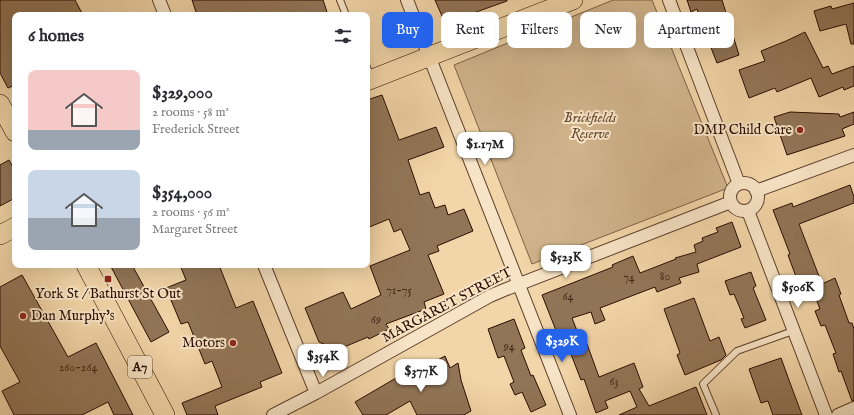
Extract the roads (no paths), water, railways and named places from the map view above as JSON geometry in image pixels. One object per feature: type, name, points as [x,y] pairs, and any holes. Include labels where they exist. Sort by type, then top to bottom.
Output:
[{"type":"highway","points":[[370,76],[430,57],[573,0]]},
{"type":"highway","points":[[0,104],[12,126]]},
{"type":"highway","points":[[0,234],[12,228]]},
{"type":"highway","name":"A7","points":[[88,268],[164,415]]},
{"type":"street","points":[[159,0],[164,12]]},
{"type":"street","points":[[407,0],[570,415]]},
{"type":"street","points":[[669,0],[739,184]]},
{"type":"street","points":[[756,191],[854,155]]},
{"type":"street","points":[[743,183],[751,185],[758,196],[755,205],[748,211],[740,211],[730,202],[730,193],[735,186],[739,184],[743,183]]},
{"type":"street","name":"MARGARET STREET","points":[[273,415],[316,393],[490,296],[730,202]]},
{"type":"street","points":[[748,211],[826,415]]},
{"type":"street","points":[[265,268],[316,393]]},
{"type":"street","points":[[838,415],[854,408]]},
{"type":"lane","points":[[340,0],[345,12]]},
{"type":"lane","points":[[716,415],[703,384],[737,351],[793,330]]},
{"type":"place","name":"DMP Child Care","points":[[800,130]]},
{"type":"place","name":"York St / Bathurst St Out","points":[[108,279]]},
{"type":"place","name":"Dan Murphy's","points":[[23,316]]},
{"type":"place","name":"Motors","points":[[233,343]]},
{"type":"park label","name":"Brickfields Reserve","points":[[590,126]]}]
